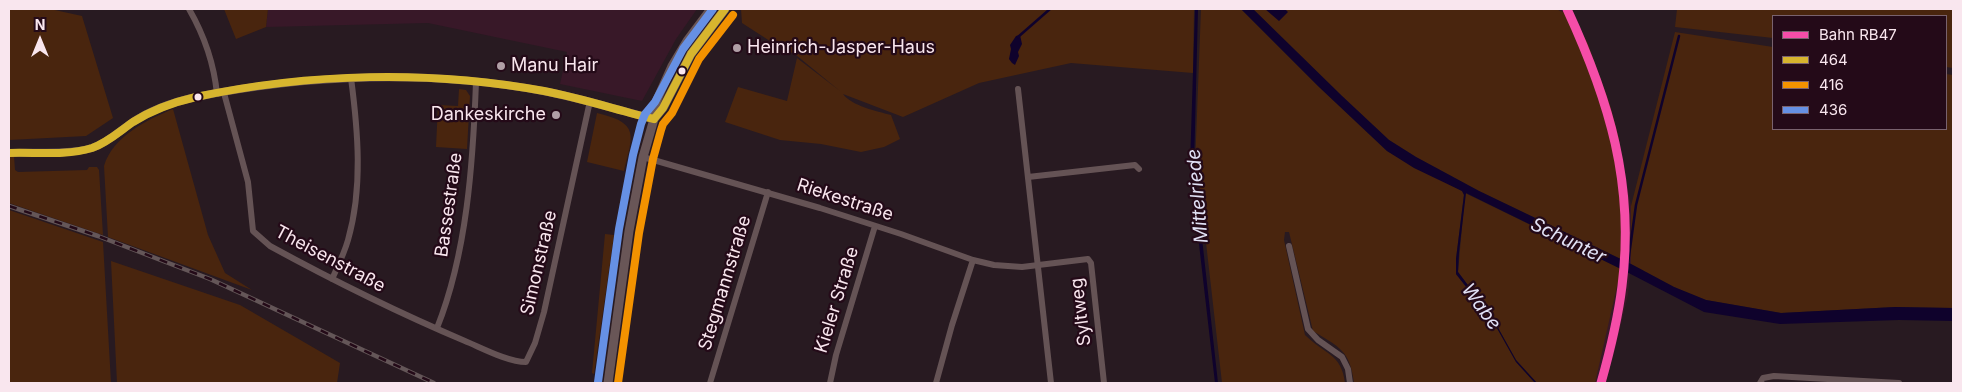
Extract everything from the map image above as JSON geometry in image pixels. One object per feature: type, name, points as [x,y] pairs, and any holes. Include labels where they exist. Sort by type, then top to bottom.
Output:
[{"type":"main road","points":[[608,383],[620,288],[643,157],[654,119],[656,102],[672,66],[711,9]]},
{"type":"main road","points":[[654,119],[663,108],[691,54],[725,9]]},
{"type":"street","points":[[189,9],[200,29],[209,53],[220,93]]},
{"type":"street","points":[[332,279],[348,240],[355,201],[358,149],[351,78]]},
{"type":"street","points":[[9,153],[92,148],[108,140],[131,123],[158,109],[171,103],[198,96],[304,82],[351,78],[410,78],[476,82],[542,91],[590,101],[654,119]]},
{"type":"street","name":"Bassestraße","points":[[437,328],[452,281],[466,208],[473,152],[476,82]]},
{"type":"street","points":[[1018,89],[1051,383]]},
{"type":"street","name":"Theisenstraße","points":[[220,93],[248,182],[255,234],[270,246],[384,306],[508,358],[519,362],[526,362]]},
{"type":"street","name":"Simonstraße","points":[[526,362],[535,343],[544,312],[590,101]]},
{"type":"street","name":"Riekestraße","points":[[643,157],[768,192],[973,260],[1001,266],[1038,264]]},
{"type":"street","points":[[1028,177],[1135,165],[1138,168]]},
{"type":"street","name":"Stegmannstraße","points":[[710,383],[768,192]]},
{"type":"street","name":"Kieler Straße","points":[[830,383],[836,355],[875,226]]},
{"type":"street","points":[[1289,246],[1308,330],[1318,340],[1342,357],[1348,369],[1350,383]]},
{"type":"street","name":"Syltweg","points":[[1038,264],[1085,258],[1090,261],[1104,383]]},
{"type":"street","points":[[936,383],[973,260]]},
{"type":"street","points":[[1761,381],[1774,376],[1900,383]]},
{"type":"shaded area","points":[[9,9],[50,9],[82,16],[113,118],[86,136],[9,140]]},
{"type":"shaded area","points":[[224,9],[268,9],[266,27],[236,39]]},
{"type":"shaded area","points":[[268,9],[697,9],[676,39],[642,101],[560,84],[567,52],[428,23],[266,27]]},
{"type":"shaded area","points":[[741,9],[1194,9],[1193,73],[1071,63],[979,83],[903,117],[843,94],[858,105],[891,115],[900,139],[884,147],[861,152],[821,144],[780,140],[725,122],[738,87],[787,101],[797,58],[840,91],[796,55],[742,23]]},
{"type":"shaded area","points":[[1201,9],[1241,9],[1318,86],[1387,151],[1462,191],[1464,194],[1456,274],[1493,321],[1516,362],[1535,383],[1354,383],[1350,363],[1346,356],[1330,341],[1313,331],[1289,232],[1285,232],[1284,240],[1305,335],[1336,360],[1343,373],[1345,383],[1222,383],[1200,190],[1195,166]]},
{"type":"shaded area","points":[[1253,9],[1556,9],[1574,17],[1588,44],[1610,105],[1619,139],[1614,148],[1620,182],[1623,260],[1479,191],[1389,140]]},
{"type":"shaded area","points":[[1559,9],[1571,9],[1610,105],[1619,139],[1631,206],[1631,264],[1628,295],[1605,383],[1594,383],[1623,260],[1620,182],[1614,148],[1577,41]]},
{"type":"shaded area","points":[[1677,9],[1953,9],[1953,68],[1947,67],[1947,15],[1772,15],[1772,38],[1675,27]]},
{"type":"shaded area","points":[[1675,32],[1772,47],[1772,130],[1947,130],[1947,74],[1953,75],[1953,308],[1895,307],[1781,313],[1706,300],[1674,287],[1631,264],[1631,206]]},
{"type":"shaded area","points":[[459,89],[466,90],[470,96],[467,149],[436,147],[438,105],[458,106]]},
{"type":"shaded area","points":[[173,109],[208,235],[225,273],[252,290],[108,237],[104,166],[108,155],[132,130]]},
{"type":"shaded area","points":[[597,113],[621,121],[630,132],[630,148],[624,171],[587,162]]},
{"type":"shaded area","points":[[9,156],[14,156],[15,170],[18,172],[87,170],[89,167],[97,167],[99,170],[103,235],[9,203]]},
{"type":"shaded area","points":[[1465,193],[1621,269],[1595,383],[1537,383],[1516,360],[1492,317],[1458,272]]},
{"type":"shaded area","points":[[9,210],[103,242],[111,383],[9,383]]},
{"type":"shaded area","points":[[605,234],[614,235],[594,374],[592,373]]},
{"type":"shaded area","points":[[111,261],[240,305],[340,363],[337,383],[117,383]]},
{"type":"water","points":[[1195,9],[1198,9],[1194,166],[1218,383],[1215,383],[1190,166]]},
{"type":"water","name":"Schunter","points":[[1241,9],[1253,9],[1389,140],[1479,191],[1631,264],[1674,287],[1706,300],[1781,313],[1895,307],[1953,308],[1953,321],[1899,320],[1780,324],[1704,312],[1466,193],[1458,272],[1492,317],[1516,360],[1537,383],[1535,383],[1516,362],[1493,321],[1456,274],[1456,259],[1464,195],[1462,191],[1414,168],[1387,151],[1318,86]]},
{"type":"water","points":[[1265,9],[1285,9],[1288,12],[1279,21]]},
{"type":"water","points":[[1020,35],[1022,44],[1015,65],[1009,59],[1010,45],[1016,36]]},
{"type":"waterway","points":[[1018,37],[1050,9]]},
{"type":"waterway","points":[[1628,263],[1636,205],[1679,36]]},
{"type":"railway","points":[[9,206],[98,236],[210,279],[434,383]]},
{"type":"rail line","name":"RB47","points":[[1567,9],[1595,76],[1606,110],[1615,143],[1625,212],[1622,286],[1613,335],[1601,383]]},
{"type":"transit line","name":"436","points":[[598,382],[619,229],[641,124],[683,49],[713,9]]},
{"type":"transit line","name":"464","points":[[654,119],[663,108],[691,54],[725,9]]},
{"type":"transit line","name":"416","points":[[618,383],[639,233],[653,159],[661,130],[663,124],[672,113],[699,59],[733,15]]},
{"type":"transit line","name":"464","points":[[9,153],[61,153],[92,148],[103,143],[133,122],[180,101],[239,89],[326,79],[414,77],[501,84],[558,94],[654,119]]},
{"type":"place","name":"Heinrich-Jasper-Haus","points":[[737,48]]},
{"type":"place","name":"Manu Hair","points":[[501,66]]},
{"type":"place","name":"Dankeskirche","points":[[556,115]]},
{"type":"water label","name":"Mittelriede","points":[[1198,196]]},
{"type":"water label","name":"Wabe","points":[[1481,307]]}]
